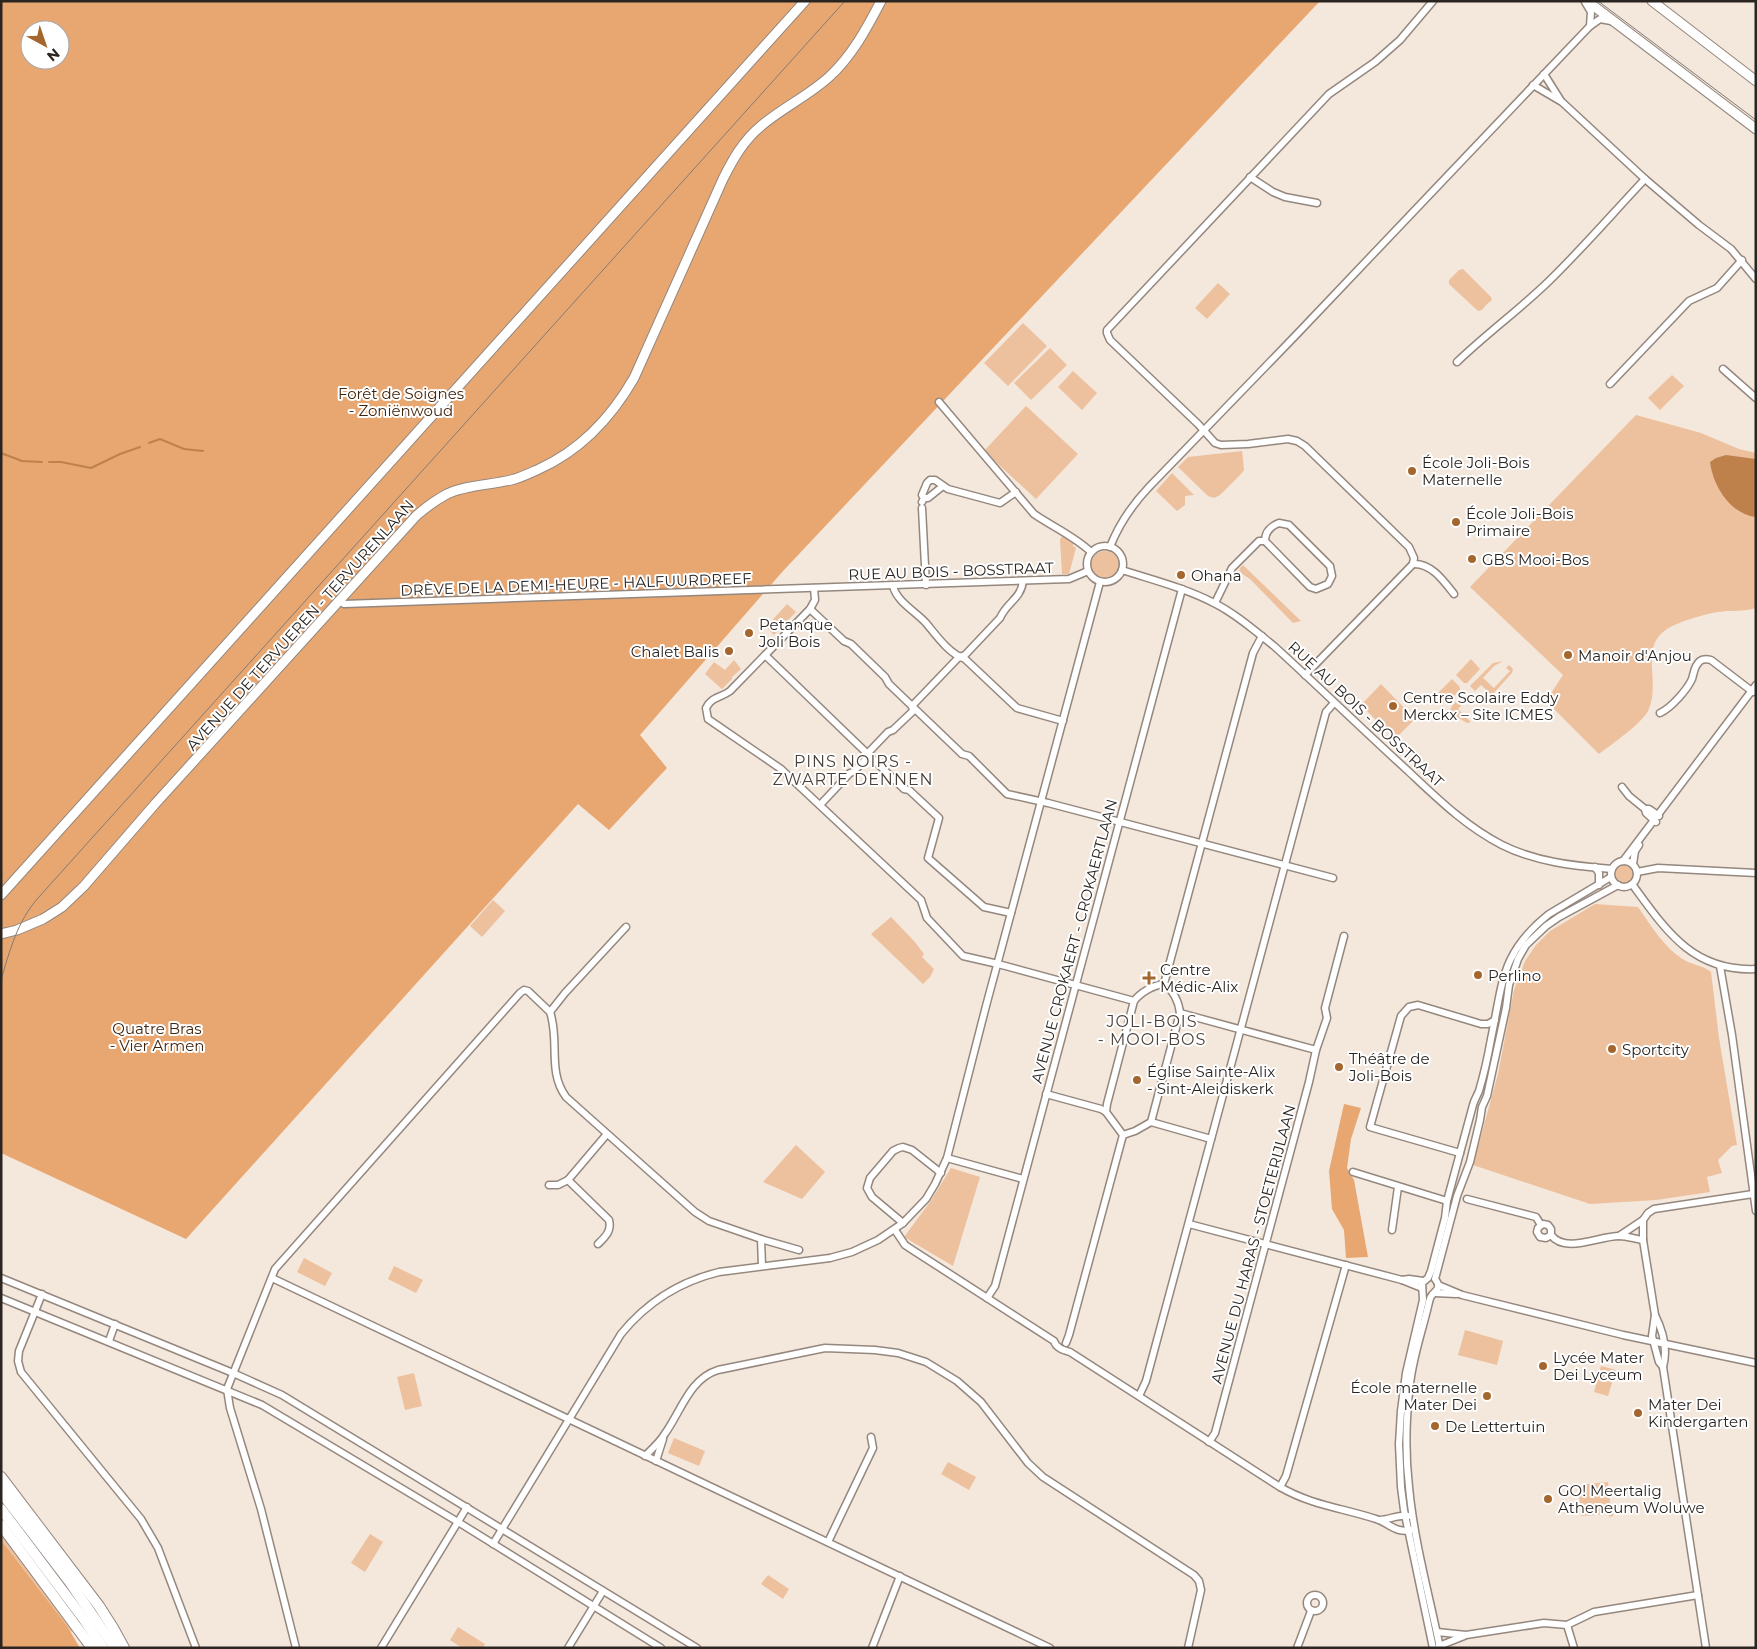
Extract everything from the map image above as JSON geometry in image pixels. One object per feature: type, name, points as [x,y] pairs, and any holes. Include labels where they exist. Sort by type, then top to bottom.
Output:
[{"type":"highway","points":[[1,1476],[99,1606],[124,1648]]},
{"type":"highway","points":[[1,1492],[69,1580],[114,1648]]},
{"type":"highway","points":[[1,1509],[61,1588],[103,1648]]},
{"type":"highway","points":[[1,1525],[92,1648]]},
{"type":"main road","points":[[1,895],[805,1]]},
{"type":"main road","name":"AVENUE DE TERVUEREN - TERVURENLAAN","points":[[1,934],[43,919],[62,907],[84,886],[155,804],[416,516],[435,501],[457,491],[512,480],[549,465],[578,447],[606,420],[634,378],[719,188],[737,153],[760,127],[817,87],[842,64],[858,43],[881,1]]},
{"type":"main road","points":[[1586,1],[1756,129]]},
{"type":"main road","points":[[1652,1],[1756,81]]},
{"type":"street","points":[[1305,674],[1412,564],[1414,558],[1409,547],[1305,446],[1297,441],[1215,443],[1110,340],[1107,334],[1108,330],[1329,94],[1375,62],[1400,40],[1433,1]]},
{"type":"street","points":[[1586,1],[1591,12],[1590,26]]},
{"type":"street","points":[[1110,547],[1122,520],[1134,503],[1298,333],[1533,84],[1590,26],[1600,19],[1616,23]]},
{"type":"street","points":[[1544,74],[1562,102]]},
{"type":"street","points":[[1533,84],[1562,102],[1646,179],[1699,225],[1731,249],[1753,270],[1756,279]]},
{"type":"street","points":[[1250,177],[1273,192],[1285,197],[1317,203]]},
{"type":"street","points":[[1457,362],[1476,343],[1528,301],[1549,281],[1646,179]]},
{"type":"street","points":[[1610,384],[1689,301],[1717,288],[1742,260]]},
{"type":"street","points":[[1723,369],[1756,398]]},
{"type":"street","points":[[940,402],[1034,514],[1076,539],[1091,552]]},
{"type":"street","points":[[926,585],[922,496],[930,480],[935,480],[948,489],[1000,503],[1016,492]]},
{"type":"street","points":[[923,503],[943,486]]},
{"type":"street","points":[[1215,603],[1232,568],[1259,541],[1265,541],[1310,587],[1325,586],[1331,580],[1332,572],[1330,566],[1289,525],[1283,523],[1276,524],[1266,534],[1265,541]]},
{"type":"street","points":[[1103,546],[1110,547],[1120,554],[1123,565],[1122,570],[1114,580],[1100,582],[1091,576],[1088,571],[1087,561],[1091,552],[1097,548],[1103,546]]},
{"type":"street","points":[[1412,564],[1420,564],[1430,568],[1454,594]]},
{"type":"street","name":"RUE AU BOIS - BOSSTRAAT","points":[[1122,570],[1182,589],[1215,603],[1242,620],[1305,674],[1334,703],[1469,825],[1503,845],[1531,856],[1553,862],[1612,869]]},
{"type":"street","name":"RUE AU BOIS - BOSSTRAAT","points":[[814,588],[1070,580],[1088,571]]},
{"type":"street","points":[[820,805],[835,788],[866,760],[867,754],[888,732],[893,730],[913,711],[912,706],[959,657],[965,654],[1000,618],[1003,611],[1022,591],[1023,581]]},
{"type":"street","points":[[493,1544],[621,1334],[634,1318],[649,1305],[675,1288],[702,1276],[719,1272],[841,1256],[870,1244],[895,1230],[926,1199],[947,1158],[1100,582]]},
{"type":"street","points":[[893,586],[901,600],[930,630],[959,657],[965,659],[1016,708],[1063,721]]},
{"type":"street","name":"DRÈVE DE LA DEMI-HEURE - HALFUURDREEF","points":[[340,601],[344,604],[814,588]]},
{"type":"street","points":[[814,588],[815,600],[810,609],[730,691],[716,696],[711,701],[706,708],[711,722],[744,742],[781,769],[820,805],[921,900],[927,918],[963,956],[1134,1002]]},
{"type":"street","name":"AVENUE CROKAERT - CROKAERTLAAN","points":[[988,1298],[994,1286],[1182,589]]},
{"type":"street","points":[[810,609],[844,642],[850,644],[962,754],[969,756],[980,766],[1006,794],[1333,878]]},
{"type":"street","points":[[1164,984],[1253,653],[1262,636]]},
{"type":"street","points":[[765,655],[904,789],[909,790],[939,818],[928,858],[984,907],[1011,913]]},
{"type":"street","points":[[1623,861],[1754,690],[1711,660],[1706,659],[1696,664],[1690,682],[1668,709],[1660,712]]},
{"type":"street","points":[[1139,1396],[1146,1381],[1189,1224],[1326,712],[1334,703]]},
{"type":"street","points":[[1622,786],[1629,796],[1645,809],[1649,809],[1657,819]]},
{"type":"street","points":[[1438,1647],[1437,1632],[1412,1530],[1405,1515],[1401,1487],[1399,1444],[1400,1411],[1406,1373],[1423,1300],[1470,1162],[1482,1107],[1487,1096],[1506,1008],[1509,985],[1518,959],[1526,945],[1546,926],[1559,917],[1618,885],[1626,886],[1632,884],[1637,872],[1633,864],[1635,851],[1657,819]]},
{"type":"street","points":[[1438,1647],[1412,1530],[1414,1519],[1406,1452],[1410,1387],[1416,1352],[1433,1294],[1428,1284],[1445,1218],[1447,1201],[1478,1093],[1505,972],[1521,941],[1526,933],[1548,914],[1611,877],[1612,869],[1616,863],[1623,861],[1633,864]]},
{"type":"street","points":[[1595,867],[1599,873],[1600,885]]},
{"type":"street","points":[[1637,872],[1653,868],[1756,873]]},
{"type":"street","points":[[1611,877],[1618,885]]},
{"type":"street","points":[[1632,884],[1670,934],[1698,956],[1720,966],[1756,969]]},
{"type":"street","points":[[550,1012],[564,993],[626,927]]},
{"type":"street","name":"AVENUE DU HARAS - STOETERIJLAAN","points":[[1209,1442],[1215,1433],[1315,1061],[1316,1050],[1327,1018],[1325,1008],[1344,936]]},
{"type":"street","points":[[1720,966],[1742,1102],[1756,1211]]},
{"type":"street","points":[[1106,1112],[1134,1002],[1146,991],[1157,985],[1164,984],[1171,990],[1179,1005],[1180,1013],[1151,1122]]},
{"type":"street","points":[[296,1648],[261,1509],[230,1408],[227,1389],[275,1269],[520,993],[524,990],[528,991],[550,1012],[557,1081],[566,1097],[694,1212],[709,1221],[799,1250]]},
{"type":"street","points":[[1460,1153],[1370,1127],[1404,1010],[1418,1005],[1481,1024],[1488,1024],[1495,1020]]},
{"type":"street","points":[[1180,1013],[1316,1050]]},
{"type":"street","points":[[1046,1094],[1101,1109],[1106,1112],[1123,1135]]},
{"type":"street","points":[[1123,1135],[1151,1122],[1211,1139]]},
{"type":"street","points":[[549,1185],[558,1185],[568,1180],[607,1134]]},
{"type":"street","points":[[1066,1343],[1123,1135]]},
{"type":"street","points":[[904,1223],[872,1197],[867,1188],[870,1178],[893,1151],[903,1148],[912,1150],[941,1173]]},
{"type":"street","points":[[947,1158],[1023,1179]]},
{"type":"street","points":[[1353,1172],[1447,1201]]},
{"type":"street","points":[[568,1180],[609,1220],[609,1232],[598,1244]]},
{"type":"street","points":[[1392,1230],[1398,1187]]},
{"type":"street","points":[[1619,1236],[1643,1220],[1654,1209],[1753,1194]]},
{"type":"street","points":[[1468,1199],[1536,1217],[1541,1225]]},
{"type":"street","points":[[1643,1220],[1643,1240],[1655,1315],[1652,1336],[1663,1367],[1706,1648]]},
{"type":"street","points":[[1189,1224],[1402,1280],[1409,1279],[1665,1345],[1756,1363]]},
{"type":"street","points":[[1546,1224],[1552,1231],[1546,1238],[1540,1237],[1537,1231],[1541,1225],[1546,1224]]},
{"type":"street","points":[[895,1230],[906,1245],[1054,1341],[1062,1350],[1070,1352],[1280,1487],[1304,1500],[1379,1520],[1402,1532],[1412,1530]]},
{"type":"street","points":[[1550,1235],[1555,1241],[1565,1244],[1619,1236],[1643,1240]]},
{"type":"street","points":[[761,1239],[762,1266]]},
{"type":"street","points":[[1280,1487],[1286,1476],[1346,1265]]},
{"type":"street","points":[[1,1278],[234,1373],[282,1395],[697,1648]]},
{"type":"street","points":[[272,1278],[1050,1648]]},
{"type":"street","points":[[1428,1284],[1433,1294]]},
{"type":"street","points":[[42,1294],[19,1351],[18,1361],[21,1372],[141,1519],[158,1548],[196,1648]]},
{"type":"street","points":[[1433,1294],[1462,1294]]},
{"type":"street","points":[[1,1298],[227,1389],[262,1405],[458,1522],[661,1648]]},
{"type":"street","points":[[1655,1315],[1660,1325],[1665,1345],[1665,1362],[1663,1367]]},
{"type":"street","points":[[109,1341],[115,1324]]},
{"type":"street","points":[[1054,1341],[1059,1340],[1066,1343],[1070,1352]]},
{"type":"street","points":[[645,1456],[664,1435],[697,1382],[710,1372],[826,1348],[898,1353],[926,1362],[957,1380],[981,1402],[1028,1463],[1043,1477],[1194,1575],[1199,1581],[1201,1590],[1188,1648]]},
{"type":"street","points":[[656,1461],[664,1435]]},
{"type":"street","points":[[828,1542],[873,1448],[871,1437]]},
{"type":"street","points":[[381,1648],[467,1508]]},
{"type":"street","points":[[1379,1520],[1388,1520],[1405,1515],[1414,1519]]},
{"type":"street","points":[[872,1648],[900,1576]]},
{"type":"street","points":[[568,1648],[603,1590]]},
{"type":"street","points":[[1438,1647],[1466,1635],[1544,1623],[1567,1625],[1594,1612],[1698,1595]]},
{"type":"street","points":[[1297,1648],[1312,1611]]},
{"type":"street","points":[[1567,1625],[1574,1648]]},
{"type":"street","points":[[1437,1632],[1466,1635]]},
{"type":"shaded area","points":[[1463,269],[1491,297],[1492,300],[1482,310],[1478,311],[1449,284],[1449,280],[1459,270]]},
{"type":"shaded area","points":[[1218,283],[1230,294],[1207,319],[1195,308]]},
{"type":"shaded area","points":[[1023,323],[1047,346],[1008,386],[984,363]]},
{"type":"shaded area","points":[[1050,348],[1067,365],[1031,400],[1014,383]]},
{"type":"shaded area","points":[[1073,371],[1097,393],[1082,410],[1058,387]]},
{"type":"shaded area","points":[[1672,375],[1684,386],[1660,410],[1648,398]]},
{"type":"shaded area","points":[[1026,406],[1078,454],[1036,499],[984,451]]},
{"type":"shaded area","points":[[1636,415],[1701,433],[1739,449],[1756,453],[1756,608],[1699,616],[1672,626],[1658,637],[1652,655],[1653,688],[1652,700],[1648,711],[1633,728],[1599,754],[1546,701],[1563,675],[1470,587]]},
{"type":"shaded area","points":[[1242,451],[1244,470],[1220,495],[1214,498],[1208,496],[1178,467],[1188,457]]},
{"type":"shaded area","points":[[1726,455],[1756,459],[1756,517],[1738,511],[1719,489],[1710,462]]},
{"type":"shaded area","points":[[1172,473],[1194,495],[1185,496],[1185,505],[1177,511],[1156,491]]},
{"type":"shaded area","points":[[1062,536],[1073,541],[1073,546],[1076,548],[1069,574],[1062,574],[1060,540]]},
{"type":"shaded area","points":[[1105,551],[1115,555],[1119,565],[1115,575],[1105,579],[1095,575],[1091,565],[1095,555]]},
{"type":"shaded area","points":[[1243,565],[1301,621],[1293,623],[1250,579],[1239,572]]},
{"type":"shaded area","points":[[787,604],[796,612],[774,635],[766,627]]},
{"type":"shaded area","points":[[1471,659],[1480,669],[1467,683],[1464,683],[1456,675]]},
{"type":"shaded area","points":[[734,660],[741,669],[722,689],[705,674],[714,662],[725,670]]},
{"type":"shaded area","points":[[1503,661],[1494,666],[1483,678],[1494,688],[1510,671],[1506,668],[1509,665],[1513,669],[1512,673],[1492,695],[1481,685],[1475,691],[1470,686],[1493,663]]},
{"type":"shaded area","points":[[1452,679],[1460,689],[1448,703],[1445,703],[1436,695]]},
{"type":"shaded area","points":[[1381,684],[1415,719],[1395,739],[1361,705]]},
{"type":"shaded area","points":[[1465,692],[1469,697],[1458,709],[1471,722],[1467,723],[1449,712]]},
{"type":"shaded area","points":[[1620,865],[1628,865],[1633,870],[1631,881],[1620,883],[1615,878],[1615,870]]},
{"type":"shaded area","points":[[493,900],[505,911],[482,937],[470,926]]},
{"type":"shaded area","name":"Sportcity","points":[[1595,904],[1638,907],[1659,937],[1671,950],[1686,961],[1711,972],[1719,1038],[1737,1145],[1732,1146],[1718,1160],[1722,1173],[1707,1177],[1710,1192],[1656,1200],[1590,1204],[1473,1165],[1498,1074],[1514,990],[1525,961],[1536,945],[1550,931]]},
{"type":"shaded area","points":[[891,917],[914,941],[924,954],[922,957],[934,969],[930,977],[923,984],[871,934]]},
{"type":"shaded area","points":[[796,1145],[825,1172],[802,1199],[763,1182]]},
{"type":"shaded area","points":[[951,1168],[980,1177],[953,1266],[904,1237],[930,1202]]},
{"type":"shaded area","points":[[304,1258],[332,1273],[325,1286],[297,1272]]},
{"type":"shaded area","points":[[394,1266],[423,1280],[416,1293],[388,1279]]},
{"type":"shaded area","points":[[1465,1330],[1503,1341],[1497,1365],[1458,1355]]},
{"type":"shaded area","points":[[1601,1366],[1616,1370],[1608,1396],[1594,1392]]},
{"type":"shaded area","points":[[414,1373],[422,1406],[405,1410],[397,1377]]},
{"type":"shaded area","points":[[674,1438],[705,1451],[699,1466],[668,1453]]},
{"type":"shaded area","points":[[948,1462],[976,1477],[969,1490],[941,1474]]},
{"type":"shaded area","points":[[1608,1482],[1611,1511],[1614,1511],[1613,1516],[1609,1517],[1609,1514],[1581,1516],[1578,1485]]},
{"type":"shaded area","points":[[1,1532],[75,1629],[71,1632],[1,1540]]},
{"type":"shaded area","points":[[370,1534],[383,1542],[365,1572],[351,1563]]},
{"type":"shaded area","points":[[768,1575],[789,1589],[783,1599],[761,1584]]},
{"type":"shaded area","points":[[458,1627],[485,1644],[483,1648],[462,1648],[450,1640]]},
{"type":"green space","name":"Forêt de Soignes - Zoniënwoud","points":[[1,1],[1320,1],[783,571],[640,735],[667,768],[609,830],[578,804],[186,1239],[1,1153]]},
{"type":"green space","points":[[1344,1104],[1361,1108],[1351,1139],[1347,1168],[1354,1180],[1368,1257],[1346,1258],[1344,1230],[1332,1209],[1329,1171]]},
{"type":"green space","points":[[1,1540],[67,1626],[80,1648],[1,1648]]},
{"type":"waterway","points":[[149,443],[160,439],[184,449],[203,451]]},
{"type":"waterway","points":[[49,462],[61,462],[91,468],[140,447]]},
{"type":"waterway","points":[[1,453],[22,461],[42,462]]},
{"type":"tram line","points":[[1,980],[19,927],[38,898],[845,1]]},
{"type":"tram line","points":[[1598,1],[1756,120]]},
{"type":"place","name":"École Joli-Bois Maternelle","points":[[1412,471]]},
{"type":"place","name":"École Joli-Bois Primaire","points":[[1456,522]]},
{"type":"place","name":"GBS Mooi-Bos","points":[[1472,559]]},
{"type":"place","name":"Ohana","points":[[1181,575]]},
{"type":"place","name":"Petanque Joli Bois","points":[[749,633]]},
{"type":"place","name":"Chalet Balis","points":[[729,651]]},
{"type":"place","name":"Manoir d'Anjou","points":[[1568,655]]},
{"type":"place","name":"Centre Scolaire Eddy Merckx – Site ICMES","points":[[1393,706]]},
{"type":"place","name":"Perlino","points":[[1478,975]]},
{"type":"place","name":"Centre Médic-Alix","points":[[1149,978]]},
{"type":"place","name":"Sportcity","points":[[1612,1049]]},
{"type":"place","name":"Théâtre de Joli-Bois","points":[[1339,1067]]},
{"type":"place","name":"Église Sainte-Alix - Sint-Aleidiskerk","points":[[1137,1080]]},
{"type":"place","name":"Lycée Mater Dei Lyceum","points":[[1543,1366]]},
{"type":"place","name":"École maternelle Mater Dei","points":[[1487,1396]]},
{"type":"place","name":"Mater Dei Kindergarten","points":[[1638,1413]]},
{"type":"place","name":"De Lettertuin","points":[[1435,1426]]},
{"type":"place","name":"GO! Meertalig Atheneum Woluwe","points":[[1548,1499]]},
{"type":"district","name":"PINS NOIRS - ZWARTE DENNEN","points":[[853,770]]},
{"type":"district","name":"JOLI-BOIS - MOOI-BOS","points":[[1152,1030]]},
{"type":"park label","name":"Quatre Bras - Vier Armen","points":[[157,1036]]}]
